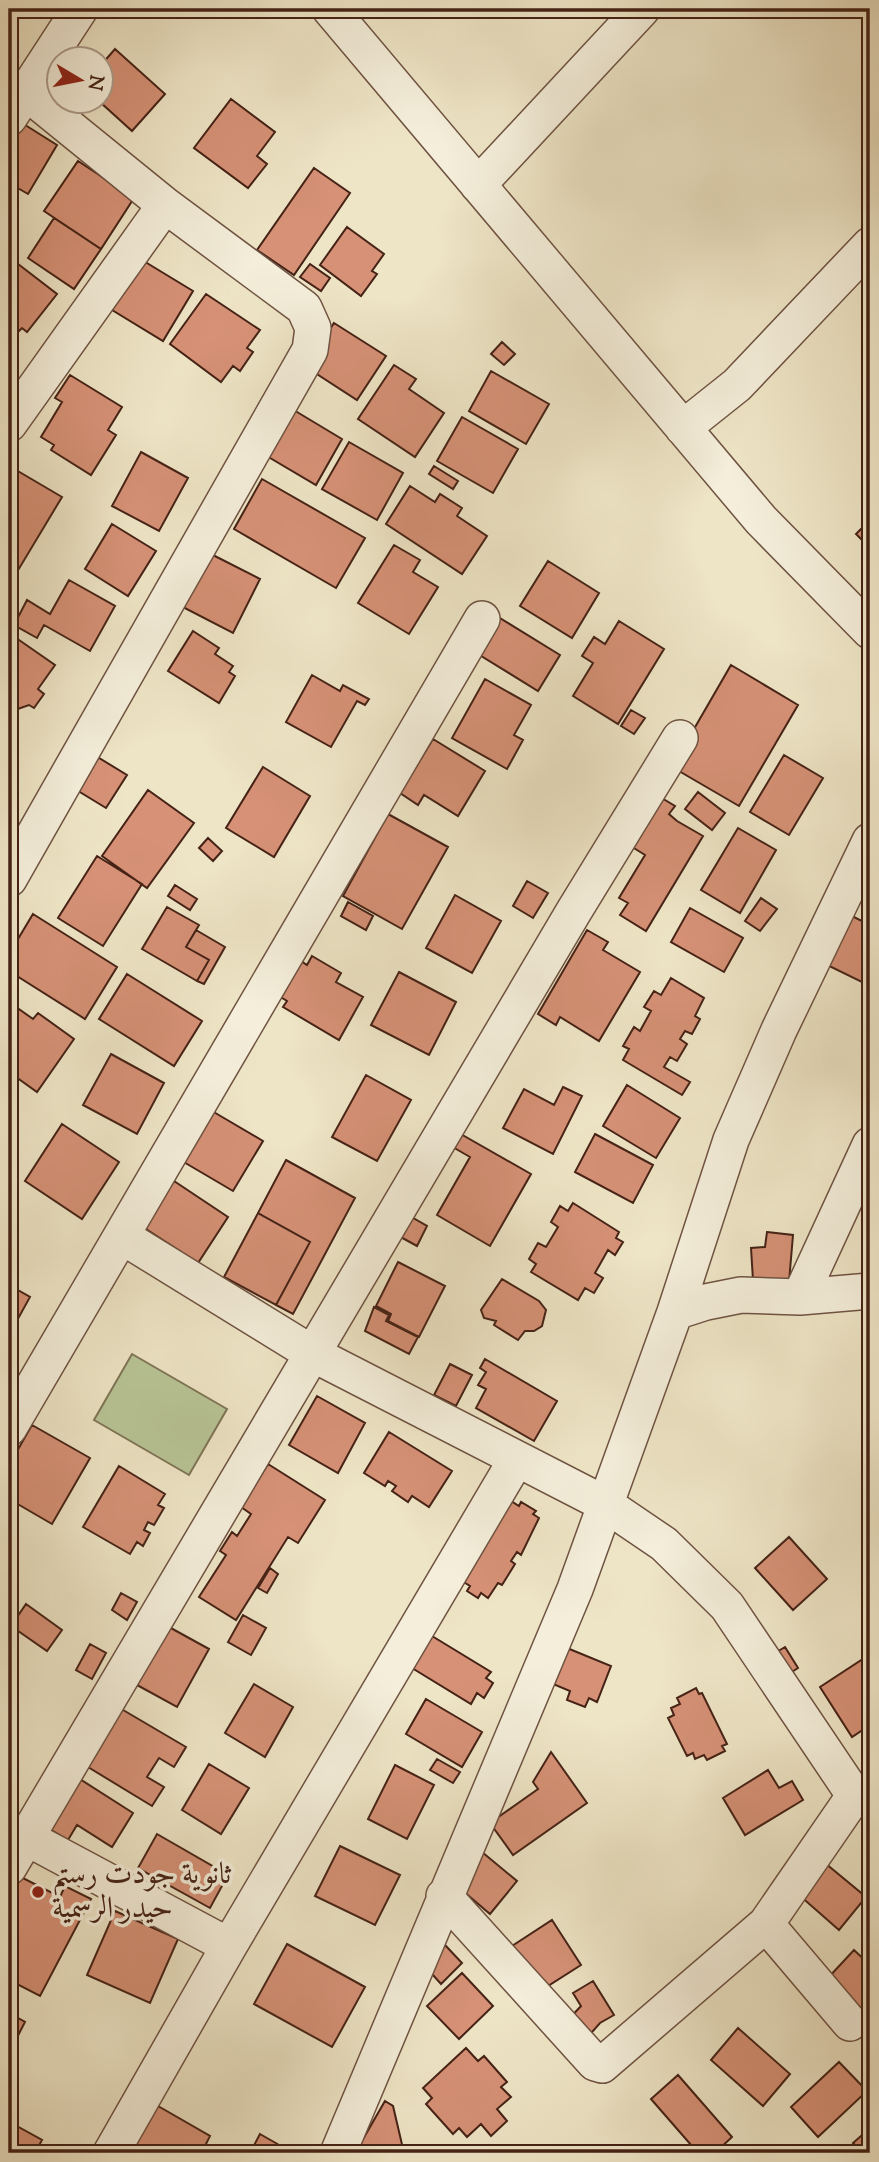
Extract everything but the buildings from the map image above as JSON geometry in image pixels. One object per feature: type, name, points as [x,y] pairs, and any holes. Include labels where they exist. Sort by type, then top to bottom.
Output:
[{"type":"street","points":[[9,879],[310,350],[313,328],[304,308],[165,205],[18,106],[80,9]]},
{"type":"street","points":[[330,9],[761,520],[870,631]]},
{"type":"street","points":[[478,186],[642,9]]},
{"type":"street","points":[[9,424],[165,205]]},
{"type":"street","points":[[683,428],[737,385],[870,245]]},
{"type":"street","points":[[9,1427],[123,1237],[482,619]]},
{"type":"street","points":[[9,1867],[574,911],[680,738]]},
{"type":"street","points":[[338,2153],[444,1896],[552,1646],[675,1312],[732,1140],[779,1030],[870,841]]},
{"type":"street","points":[[800,1297],[870,1145]]},
{"type":"street","points":[[123,1237],[313,1354],[605,1504],[664,1544],[727,1606],[852,1792],[850,1802],[766,1924],[602,2065],[595,2063],[444,1896]]},
{"type":"street","points":[[675,1312],[706,1302],[741,1296],[800,1297],[870,1291]]},
{"type":"street","points":[[111,2153],[229,1945],[516,1460]]},
{"type":"street","points":[[27,1838],[229,1945]]},
{"type":"street","points":[[766,1924],[850,2023]]},
{"type":"green space","points":[[132,1354],[227,1409],[189,1475],[94,1420]]},
{"type":"place","name":"ثانوية جودت رستم حيدر الرسمية","points":[[38,1892]]}]
